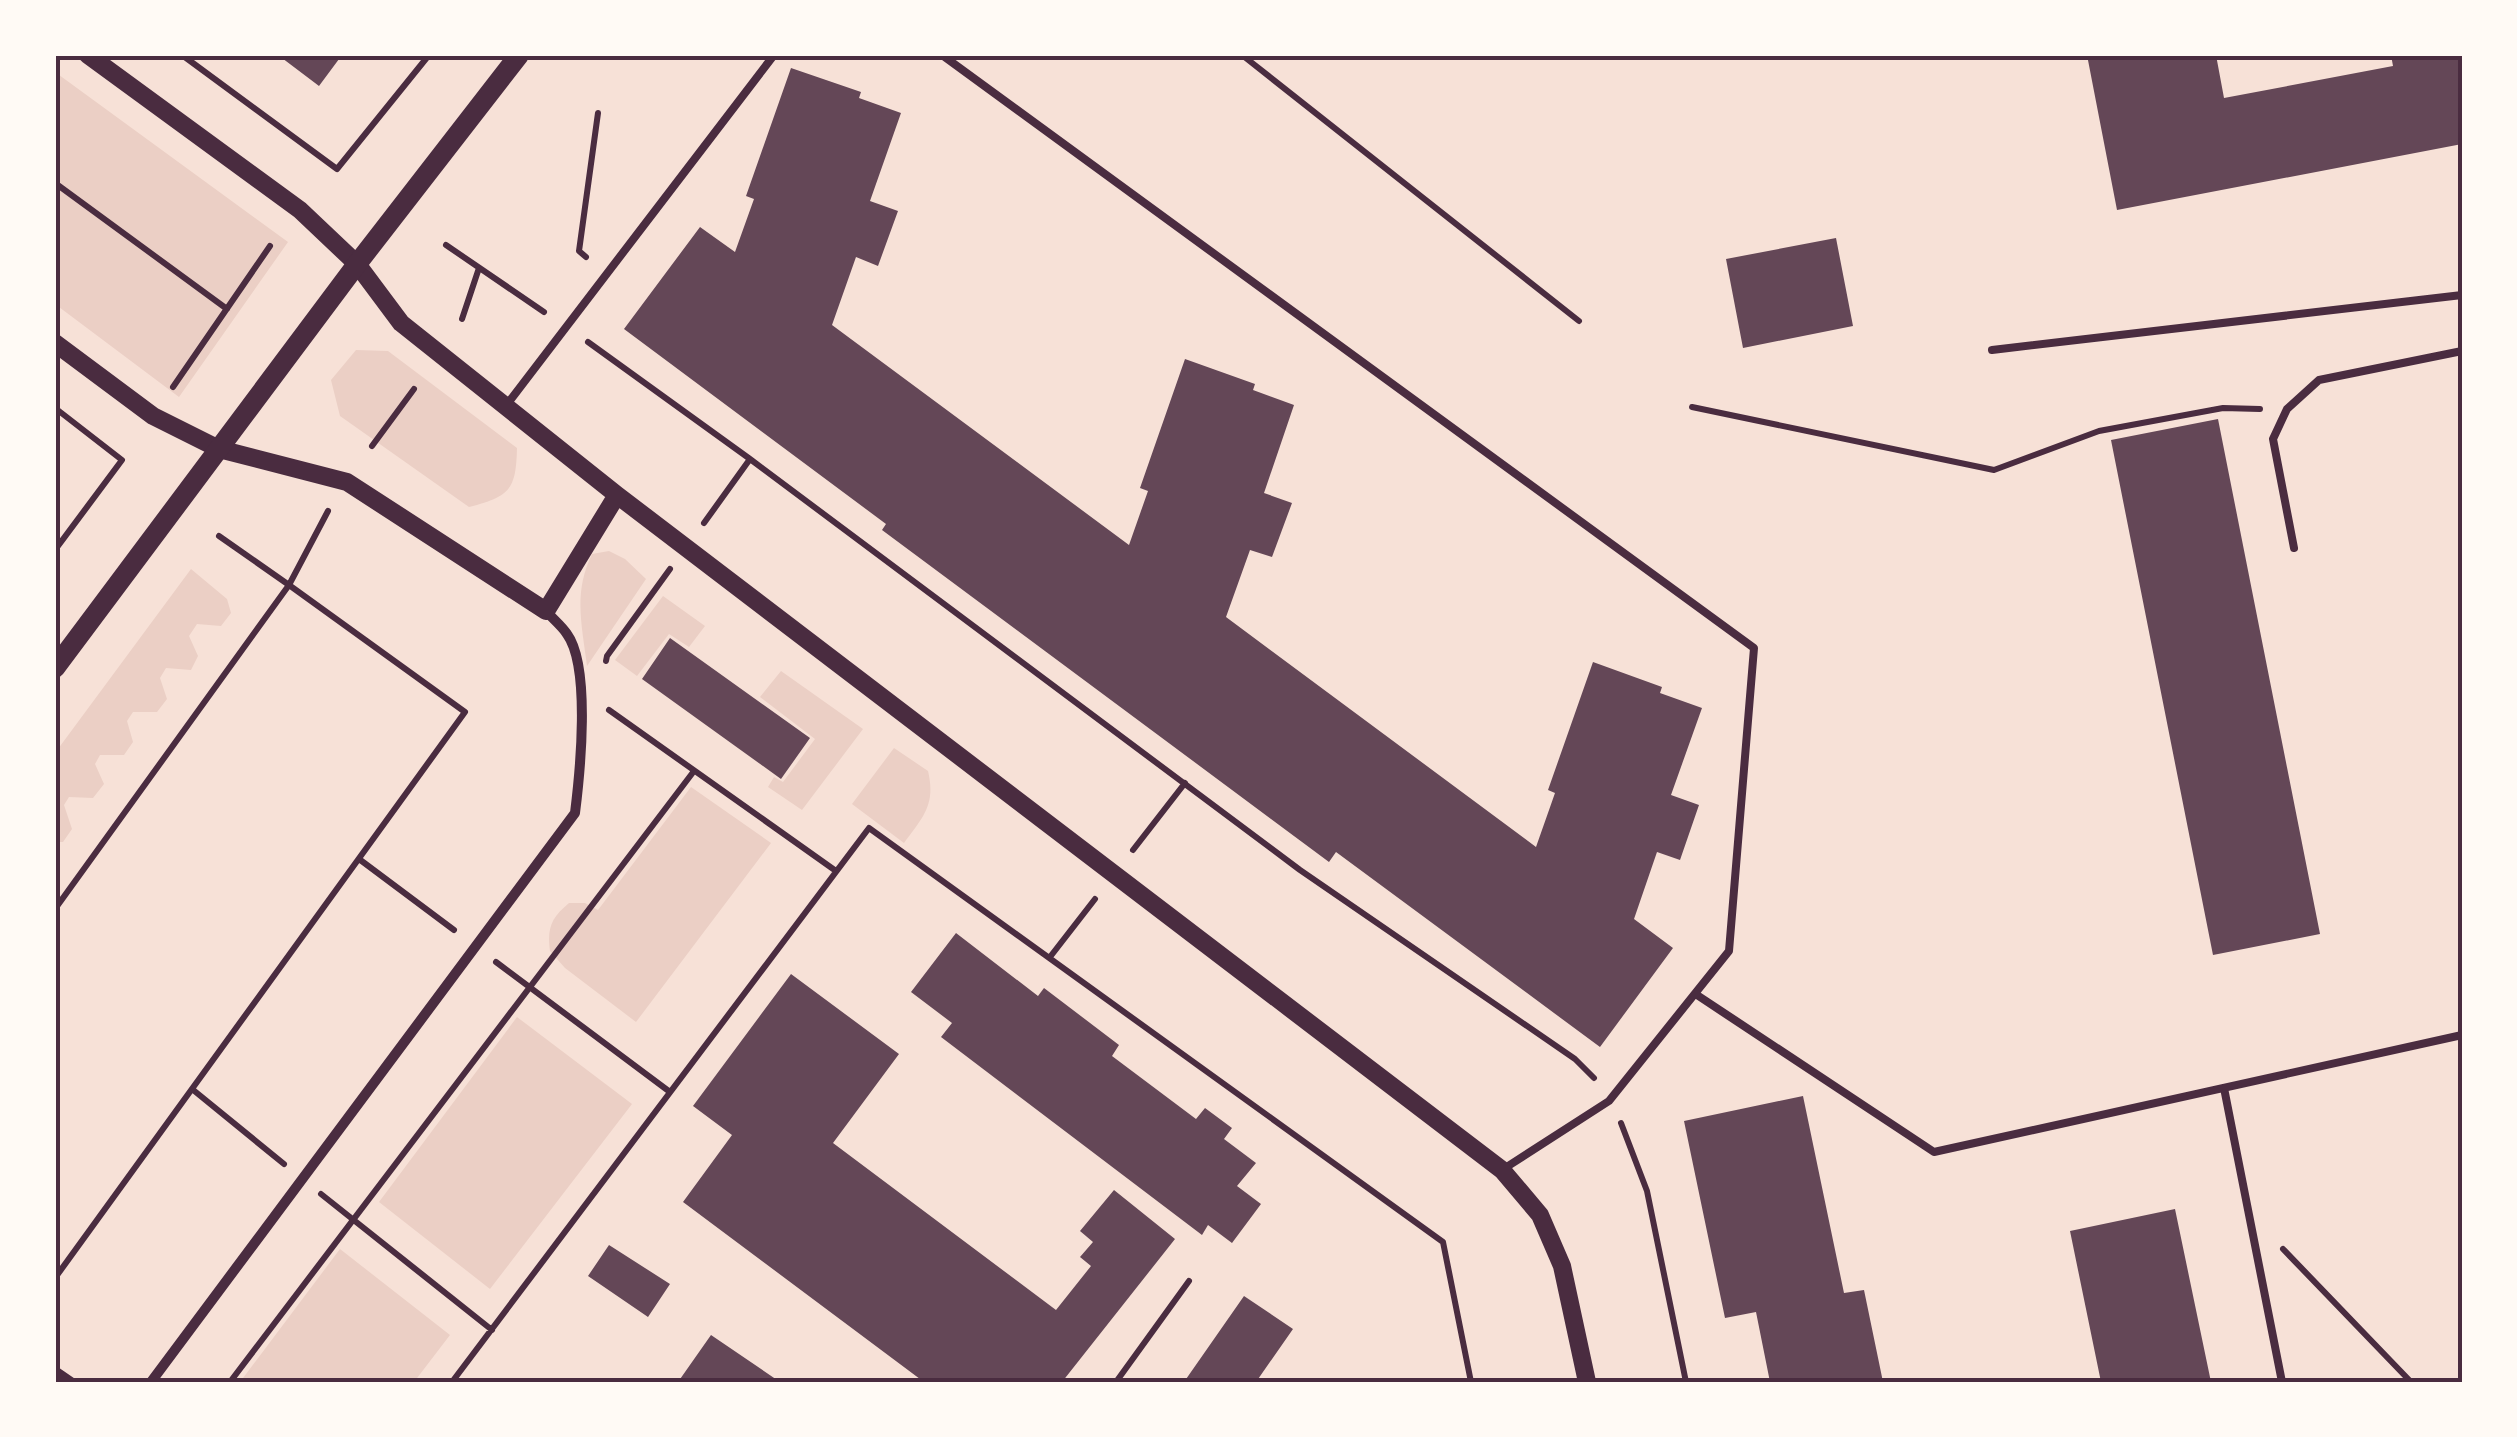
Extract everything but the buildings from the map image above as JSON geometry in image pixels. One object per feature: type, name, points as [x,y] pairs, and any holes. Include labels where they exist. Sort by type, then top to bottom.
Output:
[{"type":"main road","points":[[55,668],[357,264],[520,55]]},
{"type":"street","points":[[88,55],[300,210],[357,264],[401,323],[505,407],[1502,1170],[1540,1215],[1562,1266],[1587,1382]]},
{"type":"street","points":[[55,343],[153,416],[219,449],[346,482],[546,612],[569,636],[578,663],[582,756],[575,812],[151,1382]]},
{"type":"street","points":[[546,612],[617,495]]},
{"type":"street","points":[[55,1370],[71,1382]]},
{"type":"lane","points":[[505,407],[774,55]]},
{"type":"lane","points":[[942,55],[1754,648],[1729,950],[1609,1102],[1502,1170]]},
{"type":"lane","points":[[1992,350],[2462,295]]},
{"type":"lane","points":[[2294,548],[2274,439],[2287,409],[2319,380],[2462,351]]},
{"type":"lane","points":[[1696,995],[1934,1152],[2462,1035]]},
{"type":"lane","points":[[2224,1088],[2282,1382]]},
{"type":"path","points":[[182,55],[337,169],[428,55]]},
{"type":"path","points":[[1242,55],[1579,321]]},
{"type":"path","points":[[598,112],[579,250],[604,275]]},
{"type":"path","points":[[55,183],[227,309]]},
{"type":"path","points":[[446,245],[750,459],[1300,870],[1575,1059],[1601,1086],[1624,1130],[1648,1192],[1686,1382]]},
{"type":"path","points":[[173,387],[270,246]]},
{"type":"path","points":[[462,319],[479,268]]},
{"type":"path","points":[[372,446],[414,389]]},
{"type":"path","points":[[55,408],[122,460],[55,550]]},
{"type":"path","points":[[1692,408],[1994,470],[2099,431],[2224,408],[2287,409]]},
{"type":"path","points":[[55,908],[289,585],[328,511]]},
{"type":"path","points":[[55,1278],[465,712],[220,536]]},
{"type":"path","points":[[605,672],[607,656]]},
{"type":"path","points":[[601,704],[836,871]]},
{"type":"path","points":[[230,1382],[694,771]]},
{"type":"path","points":[[452,1382],[869,828],[1443,1242],[1470,1382]]},
{"type":"path","points":[[359,859],[670,1092]]},
{"type":"path","points":[[192,1089],[492,1330]]},
{"type":"path","points":[[2249,1214],[2410,1382]]},
{"type":"path","points":[[1116,1382],[1189,1282]]},
{"type":"shaded area","points":[[55,72],[288,242],[179,397],[55,304]]},
{"type":"shaded area","points":[[356,350],[388,351],[517,448],[515,473],[508,489],[494,499],[469,507],[340,416],[331,380]]},
{"type":"shaded area","points":[[609,551],[625,559],[646,579],[587,666],[580,609],[582,582],[592,554]]},
{"type":"shaded area","points":[[191,569],[227,599],[231,613],[221,626],[197,624],[189,636],[198,656],[191,670],[166,668],[160,678],[167,699],[157,712],[133,712],[127,721],[133,742],[124,755],[100,755],[95,764],[104,784],[93,798],[69,797],[64,805],[72,829],[63,842],[55,842],[55,753]]},
{"type":"shaded area","points":[[663,596],[705,626],[689,647],[669,634],[637,676],[615,660]]},
{"type":"shaded area","points":[[781,671],[863,729],[802,810],[768,787],[774,777],[783,782],[815,739],[760,697]]},
{"type":"shaded area","points":[[894,748],[928,771],[930,783],[926,810],[904,843],[852,804]]},
{"type":"shaded area","points":[[691,787],[771,843],[636,1022],[565,968],[550,951],[550,930],[554,919],[569,903],[585,903],[598,910]]},
{"type":"shaded area","points":[[517,1017],[632,1104],[490,1289],[379,1202]]},
{"type":"shaded area","points":[[340,1249],[450,1335],[414,1382],[240,1382]]}]
